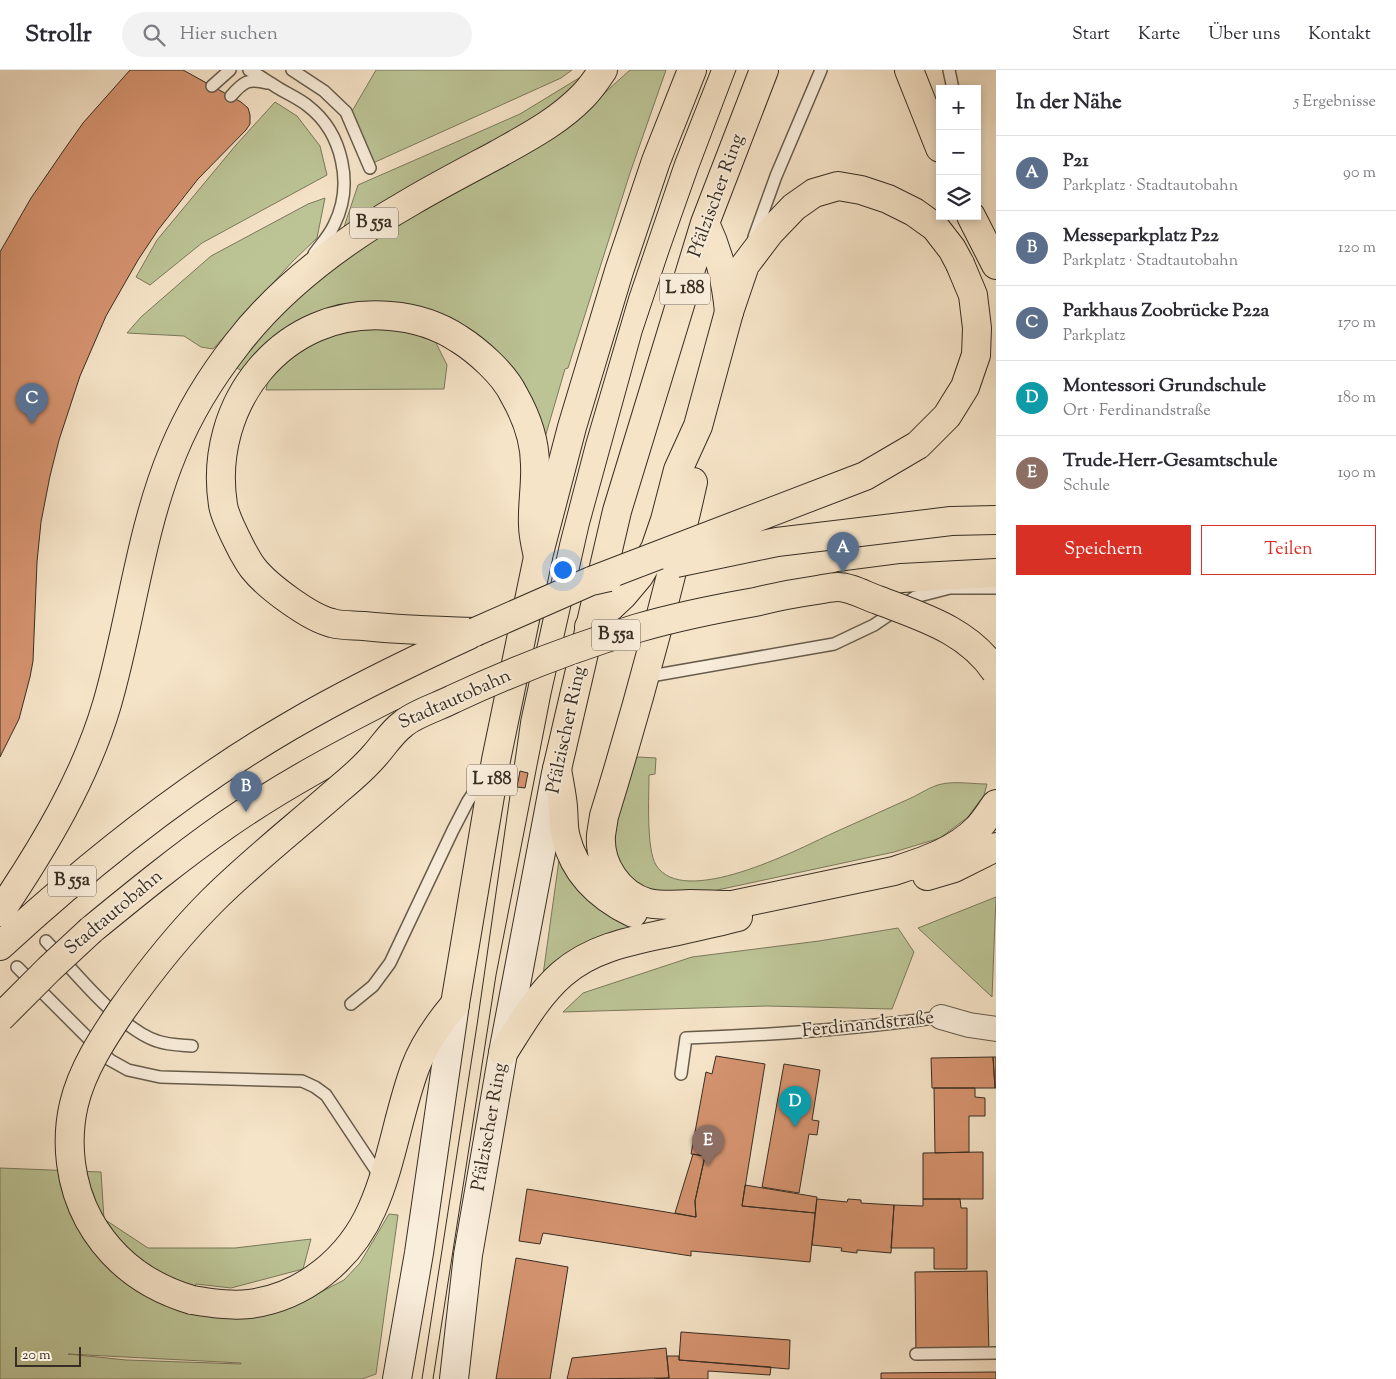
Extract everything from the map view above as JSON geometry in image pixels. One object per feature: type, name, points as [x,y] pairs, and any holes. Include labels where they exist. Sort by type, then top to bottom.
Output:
[{"type":"main road","name":"B 55a","points":[[0,912],[40,850],[92,747],[115,675],[149,528],[172,454],[189,417],[212,378],[237,344],[265,312],[304,274],[374,223],[535,134],[570,109],[585,94],[603,70]]},
{"type":"main road","points":[[585,94],[621,70]]},
{"type":"main road","points":[[656,161],[677,70]]},
{"type":"main road","name":"L 188","points":[[397,1379],[419,1253],[455,1004],[496,760],[538,557],[572,427],[619,271],[656,161],[692,70]]},
{"type":"main road","name":"Pfälzischer Ring","points":[[454,1379],[468,1255],[503,1053],[557,769],[589,627],[617,511],[706,223],[764,70]]},
{"type":"main road","points":[[909,70],[936,138]]},
{"type":"main road","points":[[589,627],[629,589],[639,576],[655,548],[665,520],[678,470],[698,426],[729,312],[745,265],[770,232],[794,207],[814,193],[838,186],[862,190],[888,199],[914,212],[935,228],[952,249],[960,264],[972,295],[977,328],[976,355],[965,387],[947,416],[918,444],[866,476],[591,580]]},
{"type":"main road","points":[[977,220],[993,260]]},
{"type":"main road","points":[[706,223],[715,245],[726,283],[729,312]]},
{"type":"main road","points":[[475,632],[384,628],[331,623],[306,613],[253,569],[224,508],[220,473],[230,418],[246,388],[264,364],[283,347],[309,330],[339,319],[373,314],[421,320],[448,332],[475,349],[493,367],[513,392],[530,431],[535,463],[533,526],[538,557]]},
{"type":"main road","points":[[698,426],[699,449],[696,469],[678,549],[646,677],[604,816],[601,836],[602,852],[606,865],[621,889],[647,902],[658,904],[730,905]]},
{"type":"main road","name":"B 55a","points":[[0,946],[70,882],[148,821],[216,772],[290,726],[390,671],[591,580],[777,542],[951,521],[996,520]]},
{"type":"main road","name":"Stadtautobahn","points":[[0,1018],[91,930],[166,869],[227,825],[285,787],[349,750],[477,688],[557,656],[638,628],[705,612],[840,586],[902,578],[996,573]]},
{"type":"main road","points":[[840,586],[951,630],[970,642],[988,660],[996,672]]},
{"type":"main road","points":[[404,722],[368,763],[249,866],[210,903],[160,959],[111,1026],[88,1067],[74,1101],[70,1126],[72,1170],[83,1209],[94,1229],[110,1250],[132,1272],[175,1295],[192,1300],[224,1304],[248,1304],[273,1299],[298,1289],[322,1275],[343,1255],[359,1234],[372,1209],[381,1185],[415,1067],[439,1023],[455,1004]]},
{"type":"main road","points":[[557,769],[562,794],[565,837],[569,849],[585,876],[613,903],[633,913],[651,917],[669,918],[894,871],[923,861],[960,844],[978,828],[996,804]]},
{"type":"main road","points":[[503,1053],[535,1003],[562,974],[588,956],[613,946],[641,939],[937,874],[975,859],[996,847]]},
{"type":"street","name":"Ferdinandstraße","points":[[941,1017],[969,1026],[996,1029]]},
{"type":"lane","points":[[212,86],[230,70]]},
{"type":"lane","points":[[249,70],[308,105],[328,127],[336,142],[343,165],[343,192],[335,225],[315,252],[304,274]]},
{"type":"lane","points":[[292,70],[324,91],[346,112],[370,168]]},
{"type":"lane","points":[[745,265],[776,176],[821,70]]},
{"type":"lane","points":[[949,70],[952,85]]},
{"type":"lane","points":[[231,96],[241,85],[249,81],[256,80],[272,84]]},
{"type":"lane","points":[[646,677],[834,644],[874,625],[915,597],[950,588],[996,588]]},
{"type":"lane","points":[[351,1004],[372,986],[390,963],[468,801],[496,760]]},
{"type":"lane","points":[[46,941],[110,1008],[137,1032],[158,1042],[192,1046]]},
{"type":"lane","points":[[17,967],[110,1060],[128,1070],[160,1077],[302,1081],[316,1087],[326,1095],[375,1169],[381,1185]]},
{"type":"lane","name":"Ferdinandstraße","points":[[681,1074],[686,1038],[769,1035],[894,1024],[941,1017]]},
{"type":"lane","points":[[916,1354],[996,1353]]},
{"type":"green space","points":[[376,70],[572,70],[561,78],[373,163],[351,113]]},
{"type":"green space","points":[[630,70],[666,70],[630,173],[568,368],[565,369],[544,441],[532,403],[387,304],[243,372],[233,365],[315,276],[589,107]]},
{"type":"green space","points":[[579,78],[585,83],[518,132],[344,227],[358,185],[520,114]]},
{"type":"green space","points":[[275,102],[297,116],[320,146],[327,175],[202,243],[150,285],[136,277],[157,240],[236,145]]},
{"type":"green space","points":[[325,198],[317,238],[293,261],[213,349],[201,347],[184,336],[127,333],[141,317],[211,256],[308,204]]},
{"type":"green space","points":[[373,327],[408,330],[433,337],[447,365],[444,389],[266,390],[269,373],[292,352],[332,334]]},
{"type":"green space","points":[[638,757],[656,758],[655,774],[649,775],[649,835],[656,865],[670,877],[690,881],[714,879],[768,862],[938,785],[947,783],[987,784],[984,795],[968,817],[940,838],[894,852],[699,894],[649,893],[616,866],[613,829],[633,761]]},
{"type":"green space","points":[[561,858],[638,926],[543,975],[559,860]]},
{"type":"green space","points":[[996,897],[992,997],[918,928]]},
{"type":"green space","points":[[898,928],[914,952],[892,1009],[767,1006],[563,1012],[583,993],[692,957],[819,941]]},
{"type":"green space","points":[[0,1168],[101,1172],[104,1219],[148,1248],[235,1248],[311,1239],[303,1269],[231,1288],[196,1284],[182,1310],[245,1316],[296,1305],[344,1280],[360,1263],[389,1214],[398,1215],[376,1374],[362,1379],[0,1379]],"holes":[[[68,1354],[241,1363],[126,1360]]]},
{"type":"building","points":[[130,70],[183,70],[241,102],[248,108],[250,124],[198,179],[158,230],[138,260],[106,316],[80,376],[59,440],[41,522],[37,562],[33,661],[30,677],[19,719],[0,757],[0,252],[31,198],[83,123]]},
{"type":"building","points":[[520,771],[528,773],[525,788],[517,787]]},
{"type":"building","points":[[716,1056],[765,1064],[742,1206],[815,1213],[810,1262],[691,1251],[691,1256],[543,1233],[540,1244],[519,1241],[527,1189],[696,1217],[695,1201],[705,1156],[691,1154],[706,1072],[712,1074]]},
{"type":"building","points":[[993,1057],[995,1088],[932,1088],[931,1058]]},
{"type":"building","points":[[993,1057],[996,1057],[996,1088],[995,1088]]},
{"type":"building","points":[[784,1064],[820,1070],[812,1120],[819,1121],[817,1135],[809,1134],[799,1193],[762,1187]]},
{"type":"building","points":[[934,1088],[975,1088],[975,1097],[985,1098],[985,1116],[969,1116],[969,1152],[935,1153]]},
{"type":"building","points":[[983,1152],[983,1199],[923,1199],[923,1153]]},
{"type":"building","points":[[693,1154],[705,1156],[695,1201],[696,1217],[675,1213]]},
{"type":"building","points":[[745,1185],[817,1197],[815,1213],[742,1206]]},
{"type":"building","points":[[817,1199],[847,1202],[848,1199],[861,1200],[861,1203],[894,1205],[891,1253],[857,1250],[857,1253],[841,1251],[842,1248],[812,1245]]},
{"type":"building","points":[[923,1199],[960,1199],[961,1208],[967,1208],[967,1269],[934,1269],[934,1248],[891,1248],[894,1205],[923,1206]]},
{"type":"building","points":[[516,1258],[568,1267],[550,1379],[496,1379]]},
{"type":"building","points":[[987,1271],[989,1353],[916,1354],[915,1272]]},
{"type":"building","points":[[681,1332],[790,1340],[789,1369],[679,1360]]},
{"type":"building","points":[[666,1348],[669,1378],[567,1379],[572,1358]]},
{"type":"building","points":[[667,1356],[679,1356],[679,1360],[771,1367],[770,1375],[708,1371],[708,1379],[654,1379],[669,1378]]},
{"type":"building","points":[[996,1372],[996,1379],[881,1379],[881,1373]]},
{"type":"tram line","points":[[422,1379],[477,1025],[521,719],[560,542],[586,442],[629,296],[675,161],[711,70]]},
{"type":"tram line","points":[[433,1379],[496,975],[551,694],[589,526],[642,333],[698,170],[736,70]]},
{"type":"place","name":"Parkhaus Zoobrücke P22a","points":[[32,424]]},
{"type":"place","name":"P21","points":[[843,573]]},
{"type":"place","name":"Messeparkplatz P22","points":[[246,812]]},
{"type":"place","name":"Montessori Grundschule","points":[[795,1127]]},
{"type":"place","name":"Trude-Herr-Gesamtschule","points":[[708,1166]]}]
